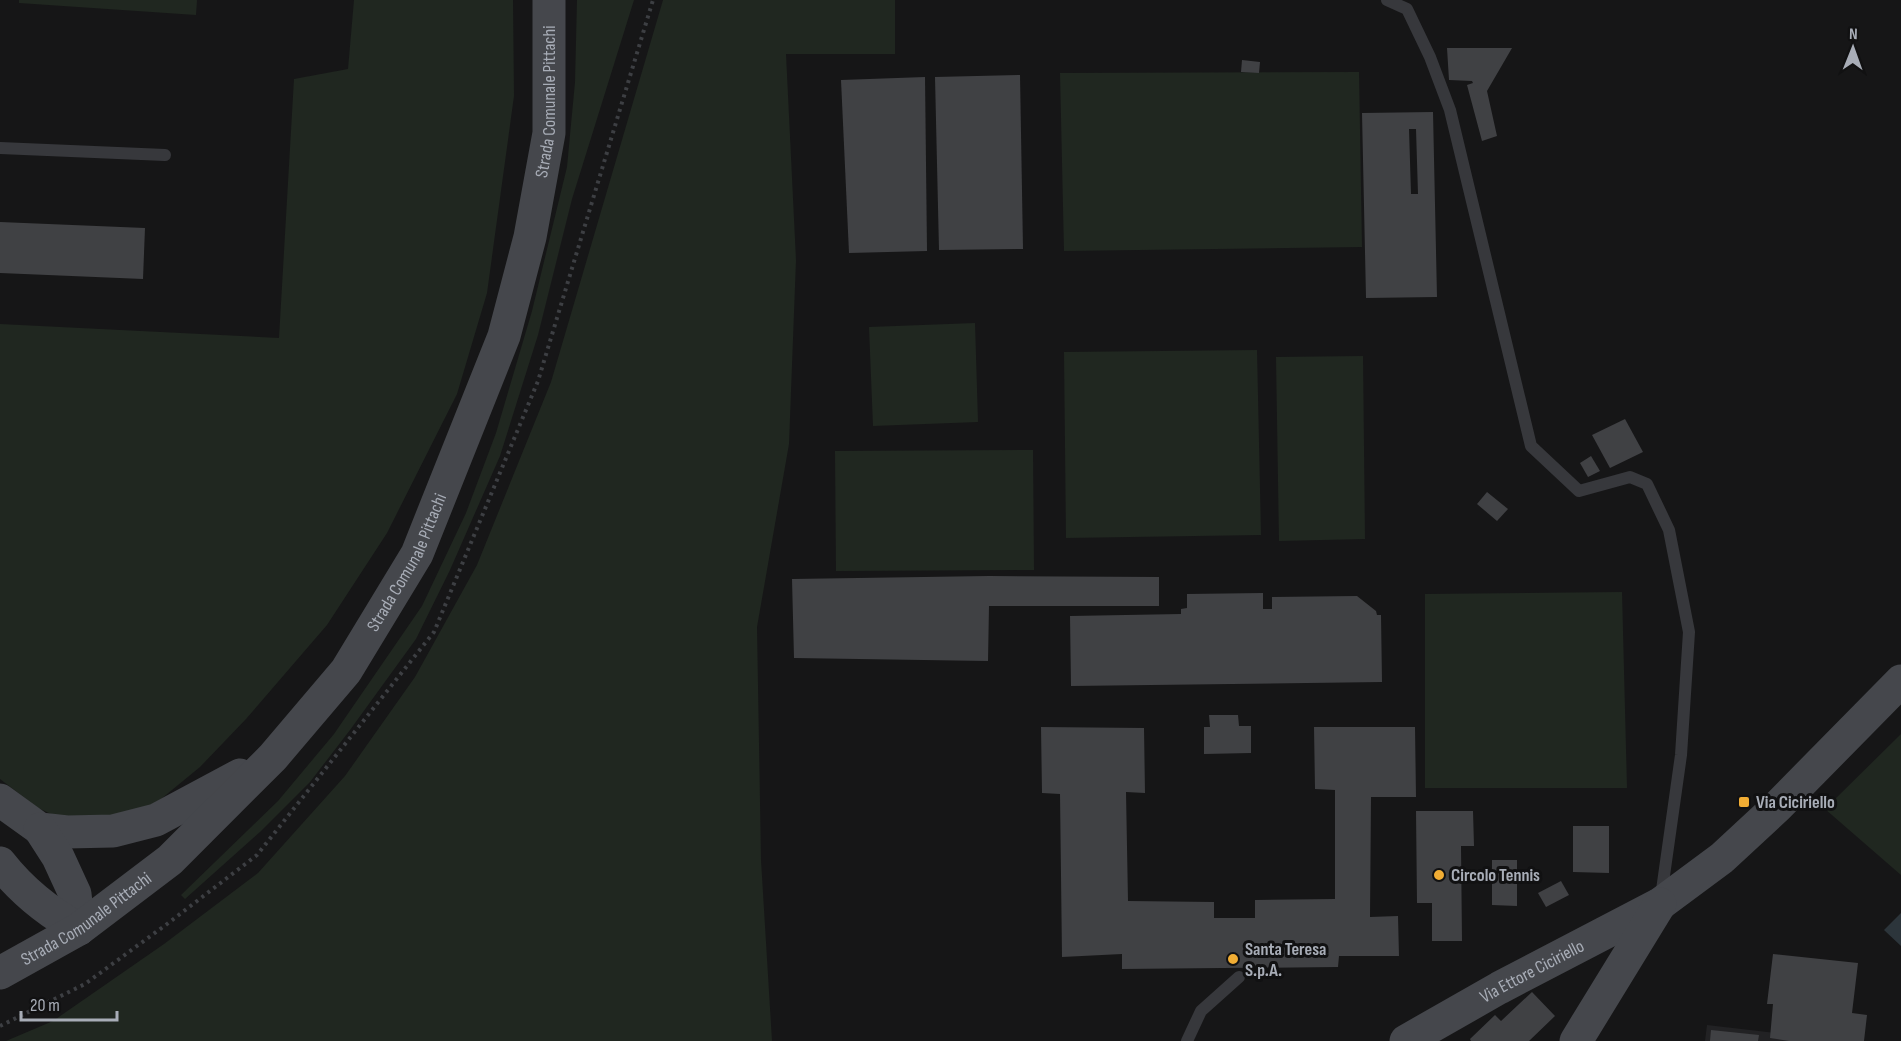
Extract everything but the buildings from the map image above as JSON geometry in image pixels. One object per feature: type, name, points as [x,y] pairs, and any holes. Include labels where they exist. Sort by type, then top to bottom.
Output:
[{"type":"street","name":"Strada Comunale Pittachi","points":[[0,973],[79,929],[170,860],[273,757],[346,670],[417,555],[504,336],[530,237],[549,133],[549,0]]},
{"type":"street","name":"Via Ettore Ciciriello","points":[[1406,1041],[1446,1024],[1499,988],[1660,904],[1722,858],[1777,807],[1901,681]]},
{"type":"street","points":[[39,829],[67,832],[113,831],[156,820],[273,757]]},
{"type":"street","points":[[0,800],[39,829],[58,857],[75,894],[79,929]]},
{"type":"street","points":[[0,863],[26,892],[54,915],[79,929]]},
{"type":"street","name":"Via Ettore Ciciriello","points":[[1576,1041],[1660,904]]},
{"type":"lane","points":[[1387,0],[1407,9],[1430,57],[1450,110],[1531,446],[1579,491],[1630,477],[1647,484],[1669,530],[1689,632],[1681,755],[1660,904]]},
{"type":"lane","points":[[0,148],[165,155]]},
{"type":"lane","points":[[1186,1041],[1201,1011],[1239,977]]},
{"type":"shaded area","points":[[19,0],[197,0],[196,15],[19,3]]},
{"type":"shaded area","points":[[354,0],[513,0],[514,96],[487,293],[457,394],[387,533],[327,625],[246,719],[200,767],[161,799],[127,818],[60,818],[38,808],[0,779],[0,324],[279,338],[294,79],[348,69]]},
{"type":"shaded area","points":[[577,0],[634,0],[572,199],[538,335],[500,456],[450,570],[416,639],[310,782],[260,832],[185,899],[181,895],[278,801],[334,734],[422,606],[466,513],[496,433],[532,311],[567,167],[575,82]]},
{"type":"shaded area","points":[[663,0],[895,0],[895,54],[786,54],[796,260],[789,444],[757,627],[761,860],[772,1041],[6,1041],[53,1021],[164,944],[258,873],[345,776],[415,677],[477,565],[551,382]]},
{"type":"shaded area","points":[[1359,72],[1362,247],[1064,251],[1060,73]]},
{"type":"shaded area","points":[[975,323],[978,422],[873,426],[869,327]]},
{"type":"shaded area","points":[[1257,350],[1261,535],[1066,538],[1064,352]]},
{"type":"shaded area","points":[[1363,356],[1365,539],[1279,541],[1276,357]]},
{"type":"shaded area","points":[[1033,450],[1034,570],[836,571],[835,451]]},
{"type":"shaded area","points":[[1622,592],[1627,788],[1425,788],[1425,594]]},
{"type":"shaded area","points":[[1901,734],[1901,875],[1825,809]]},
{"type":"shaded area","points":[[1901,913],[1901,946],[1884,930]]},
{"type":"shaded area","points":[[1707,1025],[1844,1041],[1705,1041]]},
{"type":"place","name":"Via Ciciriello","points":[[1744,802]]},
{"type":"place","name":"Circolo Tennis","points":[[1439,875]]},
{"type":"place","name":"Santa Teresa S.p.A.","points":[[1233,959]]}]
